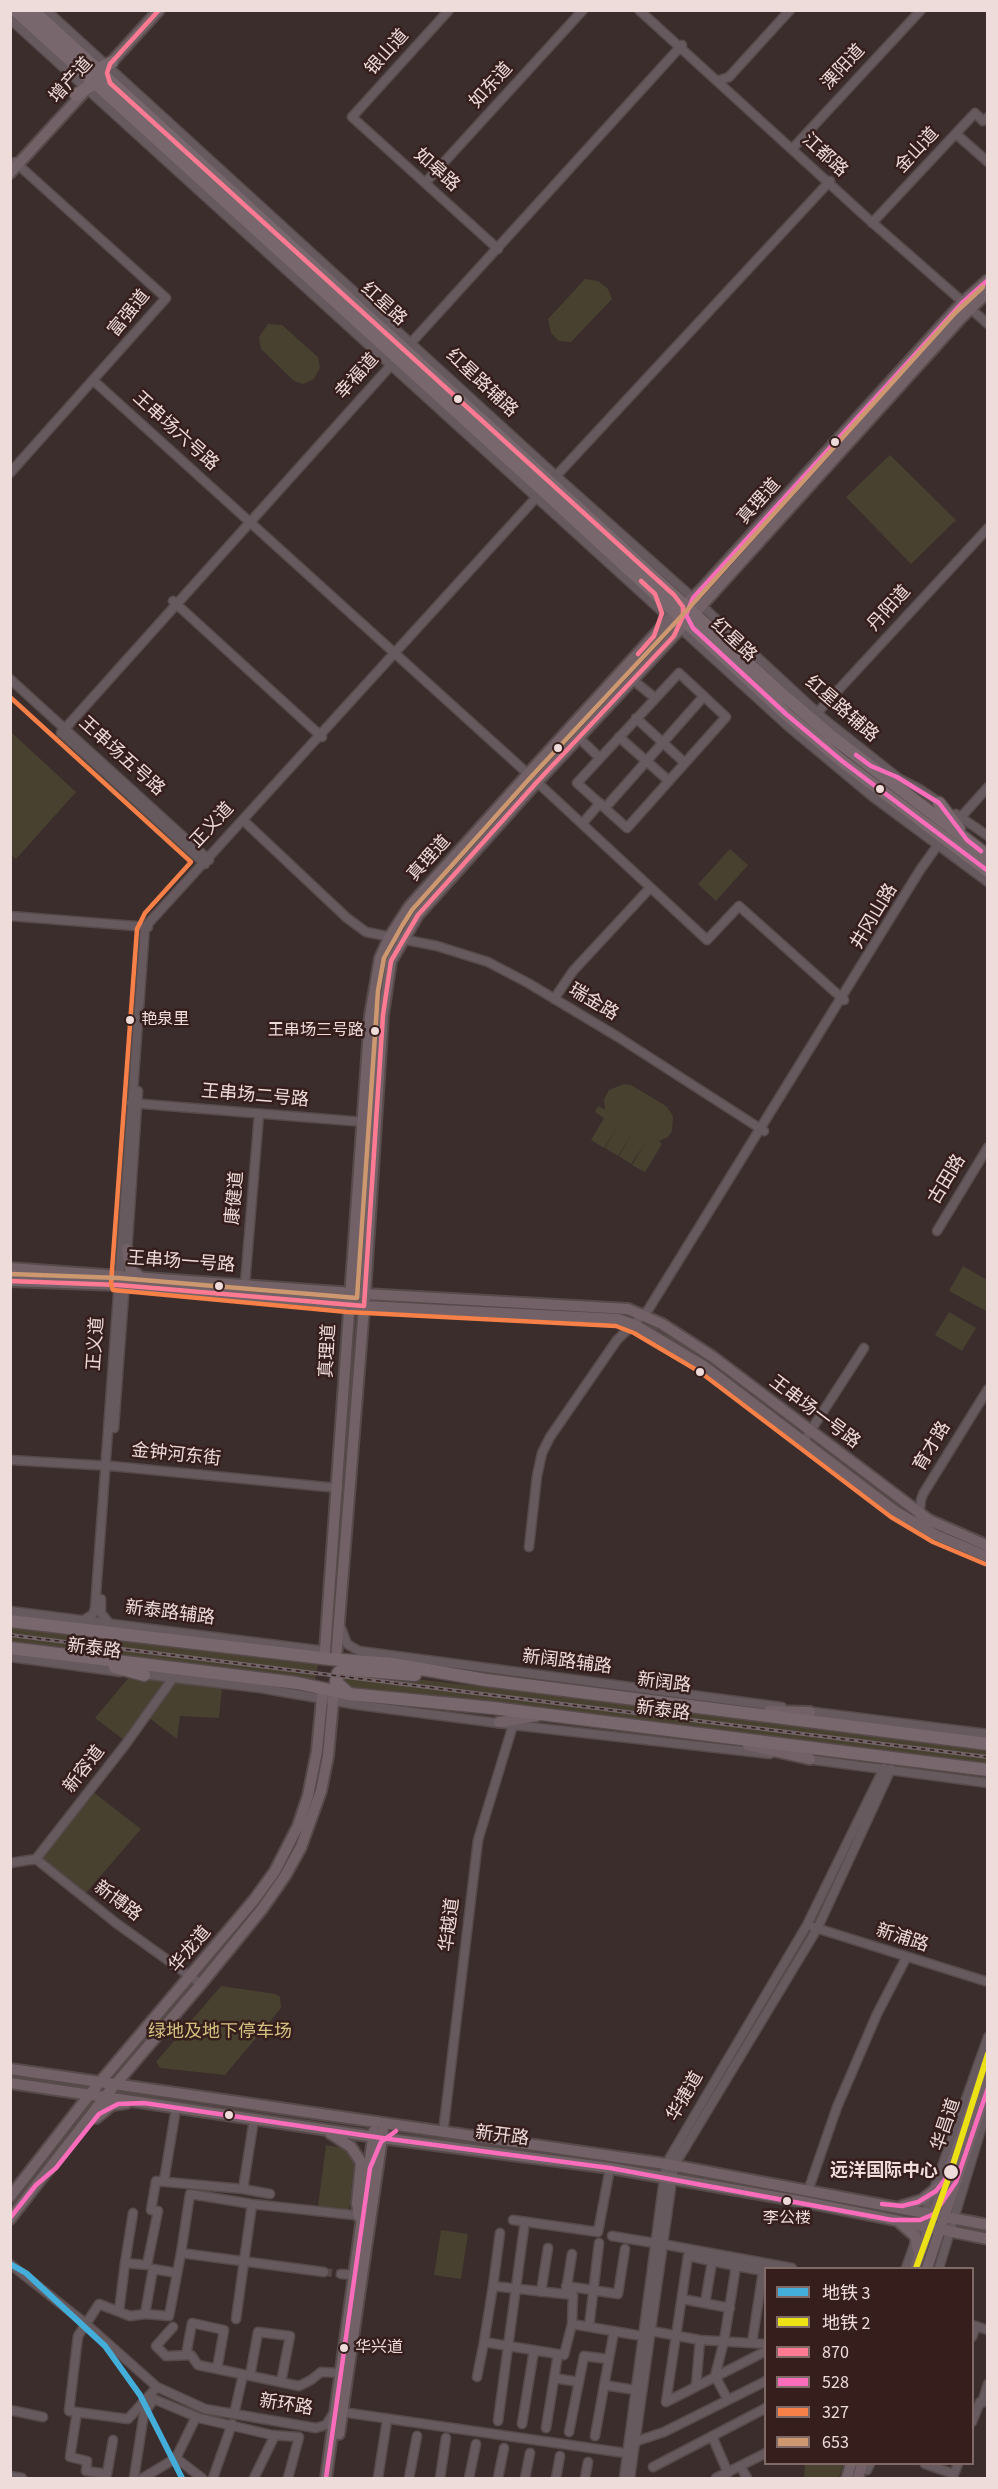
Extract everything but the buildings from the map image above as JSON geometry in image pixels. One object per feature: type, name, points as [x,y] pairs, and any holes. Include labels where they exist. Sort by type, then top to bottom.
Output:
[{"type":"highway","points":[[15,10],[80,64]]},
{"type":"highway","points":[[32,10],[85,72],[98,77]]},
{"type":"highway","name":"红星路","points":[[98,77],[548,488],[840,764],[928,825],[950,832]]},
{"type":"highway","name":"红星路","points":[[548,488],[655,594],[871,766],[950,832],[987,871]]},
{"type":"highway","points":[[939,803],[950,832],[968,836],[987,846]]},
{"type":"highway","points":[[968,836],[987,856]]},
{"type":"highway","name":"新阔路","points":[[10,1621],[336,1659],[447,1669],[741,1712],[811,1717],[987,1744]]},
{"type":"highway","points":[[10,1648],[26,1649],[57,1659],[118,1667],[144,1675]]},
{"type":"highway","name":"新泰路","points":[[26,1649],[200,1670],[328,1695],[349,1694],[544,1715],[719,1737],[810,1753],[987,1770]]},
{"type":"highway","points":[[349,1694],[336,1682],[338,1673],[342,1669],[386,1673],[447,1669]]},
{"type":"main road","name":"增产道","points":[[98,77],[154,10]]},
{"type":"main road","name":"增产道","points":[[14,167],[159,10]]},
{"type":"main road","name":"真理道","points":[[336,1659],[386,991],[391,961],[418,915],[537,782],[633,680],[683,614],[987,279]]},
{"type":"main road","name":"真理道","points":[[962,304],[985,295]]},
{"type":"main road","name":"真理道","points":[[325,1651],[362,1122],[373,991],[380,958],[389,938],[409,907],[654,636],[683,614]]},
{"type":"main road","points":[[124,1250],[132,1272],[151,1280]]},
{"type":"main road","name":"王串场一号路","points":[[10,1268],[348,1305]]},
{"type":"main road","name":"王串场一号路","points":[[10,1281],[245,1284],[365,1294],[619,1307],[646,1315],[713,1357],[919,1513],[947,1529],[987,1546]]},
{"type":"main road","name":"王串场一号路","points":[[329,1293],[349,1293]]},
{"type":"main road","name":"王串场一号路","points":[[348,1305],[347,1309],[364,1306],[612,1318],[632,1324],[657,1337]]},
{"type":"main road","name":"王串场一号路","points":[[328,1307],[348,1305]]},
{"type":"main road","name":"王串场一号路","points":[[632,1324],[704,1366],[895,1511],[950,1543],[987,1557]]},
{"type":"main road","points":[[10,2219],[101,2095],[116,2083],[201,1984],[275,1892],[301,1847],[321,1791],[328,1756],[328,1695]]},
{"type":"main road","name":"华龙道","points":[[10,2197],[61,2131],[101,2095],[100,2081],[260,1893],[275,1871],[291,1842],[303,1812],[313,1774],[328,1695]]},
{"type":"main road","points":[[499,1722],[544,1715]]},
{"type":"main road","name":"华昌道","points":[[951,2180],[987,2060]]},
{"type":"main road","name":"新开路","points":[[10,2069],[670,2165],[893,2206]]},
{"type":"main road","name":"新开路","points":[[10,2083],[320,2129],[377,2140],[667,2177],[891,2220],[935,2226],[987,2239]]},
{"type":"main road","name":"华昌道","points":[[929,2263],[935,2226],[987,2087]]},
{"type":"main road","points":[[101,2095],[150,2088]]},
{"type":"main road","points":[[36,2185],[56,2168],[105,2109],[118,2103],[144,2103]]},
{"type":"main road","points":[[348,2119],[377,2140]]},
{"type":"main road","points":[[326,2478],[338,2412],[380,2124]]},
{"type":"main road","points":[[377,2140],[409,2128]]},
{"type":"main road","points":[[320,2129],[346,2143],[355,2151],[361,2162],[357,2195],[361,2219]]},
{"type":"main road","points":[[333,2478],[341,2373],[361,2219],[374,2168]]},
{"type":"main road","points":[[893,2206],[914,2204],[951,2180]]},
{"type":"main road","points":[[893,2206],[935,2226],[973,2222],[987,2226]]},
{"type":"main road","points":[[891,2220],[906,2227],[916,2239],[919,2254]]},
{"type":"main road","name":"华昌道","points":[[915,2267],[919,2254],[935,2226]]},
{"type":"street","name":"红星路辅路","points":[[46,10],[98,77]]},
{"type":"street","name":"银山道","points":[[352,117],[449,10]]},
{"type":"street","name":"如东道","points":[[425,183],[583,10]]},
{"type":"street","points":[[724,82],[790,10]]},
{"type":"street","name":"溧阳道","points":[[793,147],[921,10]]},
{"type":"street","name":"江都路","points":[[641,11],[677,46],[724,82],[962,304],[987,322]]},
{"type":"street","name":"红星路辅路","points":[[10,19],[98,77],[683,614],[817,713],[897,777]]},
{"type":"street","name":"幸福道","points":[[61,729],[677,46]]},
{"type":"street","name":"金山道","points":[[873,222],[975,113],[983,121],[987,117]]},
{"type":"street","name":"如皋路","points":[[352,117],[496,248]]},
{"type":"street","points":[[956,134],[987,162]]},
{"type":"street","name":"富强道","points":[[10,473],[166,298],[14,167]]},
{"type":"street","name":"正义道","points":[[84,1620],[93,1614],[95,1608],[108,1466],[148,927],[206,861],[830,183]]},
{"type":"street","name":"王串场六号路","points":[[94,381],[537,782],[707,940],[739,906],[843,999]]},
{"type":"street","name":"红星路辅路","points":[[548,488],[683,614]]},
{"type":"street","name":"丹阳道","points":[[817,713],[987,528]]},
{"type":"street","points":[[175,602],[321,736]]},
{"type":"street","points":[[679,673],[726,717],[627,828],[577,783],[655,698],[679,673]]},
{"type":"street","name":"王串场五号路","points":[[10,679],[61,729],[206,861]]},
{"type":"street","points":[[633,680],[655,698]]},
{"type":"street","name":"王串场五号路","points":[[10,686],[61,729]]},
{"type":"street","points":[[582,824],[648,762],[704,696]]},
{"type":"street","points":[[636,718],[686,763]]},
{"type":"street","name":"正义道","points":[[206,861],[245,822],[321,736]]},
{"type":"street","points":[[619,737],[669,781]]},
{"type":"street","points":[[579,738],[600,758]]},
{"type":"street","points":[[840,764],[950,832],[987,882]]},
{"type":"street","points":[[871,766],[897,777],[939,803]]},
{"type":"street","name":"井冈山路","points":[[530,1547],[539,1464],[563,1416],[617,1340],[632,1324],[646,1315],[950,832],[987,788]]},
{"type":"street","points":[[245,822],[347,918],[366,932],[389,938]]},
{"type":"street","points":[[950,832],[987,836]]},
{"type":"street","points":[[189,848],[194,862],[191,877]]},
{"type":"street","points":[[554,999],[573,971],[650,888]]},
{"type":"street","points":[[10,923],[11,916],[148,927]]},
{"type":"street","name":"瑞金路","points":[[389,938],[437,945],[488,962],[554,999],[763,1130]]},
{"type":"street","name":"王串场二号路","points":[[134,1104],[376,1123]]},
{"type":"street","name":"康健道","points":[[245,1284],[259,1114]]},
{"type":"street","name":"古田路","points":[[937,1231],[987,1147]]},
{"type":"street","points":[[124,1250],[122,1281],[150,1292]]},
{"type":"street","points":[[804,1441],[864,1348]]},
{"type":"street","name":"育才路","points":[[919,1526],[923,1494],[987,1389]]},
{"type":"street","name":"金钟河东街","points":[[10,1460],[108,1466],[338,1488]]},
{"type":"street","name":"正义道","points":[[108,1466],[100,1608],[108,1622]]},
{"type":"street","name":"新泰路辅路","points":[[10,1611],[325,1651]]},
{"type":"street","name":"新阔路辅路","points":[[339,1621],[344,1640],[355,1650],[447,1669],[811,1717],[987,1734]]},
{"type":"street","name":"新泰路","points":[[10,1657],[144,1675],[328,1695],[513,1725],[810,1753],[887,1768]]},
{"type":"street","name":"新容道","points":[[36,1859],[125,1745],[173,1678]]},
{"type":"street","name":"华越道","points":[[443,2133],[478,1840],[513,1725]]},
{"type":"street","points":[[887,1768],[987,1783]]},
{"type":"street","name":"华捷道","points":[[630,2478],[635,2390],[670,2165],[807,1925],[887,1768]]},
{"type":"street","name":"华捷道","points":[[670,2165],[817,1929],[887,1768]]},
{"type":"street","points":[[10,1863],[36,1859]]},
{"type":"street","name":"新博路","points":[[36,1859],[116,1923],[201,1984]]},
{"type":"street","name":"新浦路","points":[[807,1925],[987,1982]]},
{"type":"street","points":[[808,2191],[837,2107],[878,2014],[906,1958]]},
{"type":"street","points":[[939,2267],[933,2193],[987,2037]]},
{"type":"street","points":[[906,2267],[916,2239],[935,2226],[987,2106]]},
{"type":"street","points":[[165,2181],[176,2108]]},
{"type":"street","points":[[243,2189],[254,2119]]},
{"type":"street","points":[[513,2220],[598,2232],[610,2168]]},
{"type":"street","points":[[125,2263],[147,2265],[158,2211],[151,2210],[156,2181],[243,2189],[270,2194]]},
{"type":"street","points":[[157,2387],[128,2419],[69,2411],[78,2336],[99,2304],[130,2316],[145,2314],[169,2316],[190,2194],[361,2219]]},
{"type":"street","points":[[236,2319],[252,2204]]},
{"type":"street","points":[[119,2311],[133,2213]]},
{"type":"street","points":[[498,2421],[510,2346],[524,2228]]},
{"type":"street","points":[[477,2377],[500,2233]]},
{"type":"street","points":[[612,2236],[786,2267]]},
{"type":"street","points":[[589,2327],[599,2243]]},
{"type":"street","points":[[541,2292],[548,2248]]},
{"type":"street","points":[[493,2286],[541,2292],[593,2290],[618,2294],[625,2249]]},
{"type":"street","points":[[181,2253],[324,2272]]},
{"type":"street","points":[[566,2290],[572,2254]]},
{"type":"street","points":[[752,2343],[764,2271],[688,2256],[666,2402],[764,2352]]},
{"type":"street","points":[[705,2303],[712,2262]]},
{"type":"street","name":"新环路","points":[[10,2264],[85,2323],[157,2387],[205,2409],[316,2428],[326,2425],[338,2412]]},
{"type":"street","points":[[728,2400],[716,2376],[736,2266]]},
{"type":"street","points":[[145,2314],[153,2269],[177,2273]]},
{"type":"street","points":[[341,2274],[354,2275]]},
{"type":"street","points":[[484,2343],[564,2355],[572,2324],[573,2295],[566,2290]]},
{"type":"street","points":[[682,2299],[730,2308]]},
{"type":"street","points":[[186,2355],[192,2323],[224,2330],[216,2369]]},
{"type":"street","points":[[572,2324],[614,2331],[675,2335],[700,2340],[764,2344]]},
{"type":"street","points":[[974,2325],[987,2330]]},
{"type":"street","points":[[173,2327],[156,2346],[166,2356],[191,2355],[198,2365],[299,2386],[321,2372],[341,2373]]},
{"type":"street","points":[[595,2436],[614,2331]]},
{"type":"street","points":[[234,2414],[247,2376],[258,2332],[290,2336],[281,2382]]},
{"type":"street","name":"华捷道","points":[[624,2478],[634,2442],[645,2332]]},
{"type":"street","points":[[696,2386],[700,2340]]},
{"type":"street","points":[[522,2424],[534,2350]]},
{"type":"street","points":[[546,2428],[558,2354]]},
{"type":"street","points":[[569,2432],[584,2356],[608,2360]]},
{"type":"street","points":[[554,2379],[579,2382]]},
{"type":"street","points":[[634,2442],[664,2432],[764,2382]]},
{"type":"street","points":[[974,2417],[987,2384]]},
{"type":"street","points":[[604,2385],[635,2390]]},
{"type":"street","points":[[134,2478],[144,2413],[154,2399],[196,2417],[275,2435],[299,2437],[288,2478]]},
{"type":"street","points":[[653,2468],[764,2409]]},
{"type":"street","points":[[10,2410],[44,2417]]},
{"type":"street","points":[[77,2412],[70,2457],[87,2462],[86,2470],[107,2474],[113,2440]]},
{"type":"street","points":[[338,2412],[630,2454]]},
{"type":"street","points":[[143,2478],[177,2458],[196,2417]]},
{"type":"street","points":[[378,2478],[387,2420]]},
{"type":"street","points":[[213,2478],[231,2425]]},
{"type":"street","points":[[254,2478],[275,2435]]},
{"type":"street","points":[[409,2478],[417,2436]]},
{"type":"street","points":[[712,2436],[728,2476]]},
{"type":"street","points":[[440,2478],[446,2438]]},
{"type":"street","points":[[469,2478],[476,2444]]},
{"type":"street","points":[[498,2478],[504,2448]]},
{"type":"street","points":[[525,2478],[530,2452]]},
{"type":"street","points":[[728,2476],[764,2454]]},
{"type":"street","points":[[556,2478],[560,2456]]},
{"type":"street","points":[[177,2458],[202,2478]]},
{"type":"street","points":[[716,2478],[745,2474],[764,2460]]},
{"type":"street","points":[[585,2478],[588,2462]]},
{"type":"street","points":[[931,2465],[954,2474],[957,2465]]},
{"type":"street","points":[[10,2476],[22,2478]]},
{"type":"green space","points":[[585,279],[598,281],[608,289],[612,299],[571,342],[559,341],[551,333],[548,319]]},
{"type":"green space","points":[[268,324],[282,325],[318,357],[320,368],[314,379],[303,384],[294,381],[261,349],[259,337]]},
{"type":"green space","points":[[890,455],[956,520],[911,564],[846,497]]},
{"type":"green space","points":[[11,732],[76,792],[16,859],[10,854]]},
{"type":"green space","points":[[730,849],[748,865],[716,901],[698,884]]},
{"type":"green space","points":[[624,1084],[631,1085],[666,1106],[673,1116],[672,1131],[668,1137],[659,1141],[662,1144],[645,1172],[632,1165],[645,1143],[631,1164],[619,1156],[632,1134],[618,1156],[605,1148],[618,1126],[604,1148],[591,1140],[604,1118],[595,1112],[598,1106],[605,1110],[604,1099],[609,1090]]},
{"type":"green space","points":[[963,1266],[987,1280],[986,1311],[949,1291]]},
{"type":"green space","points":[[949,1312],[976,1328],[962,1351],[935,1335]]},
{"type":"green space","points":[[11,1627],[318,1665],[315,1681],[224,1667],[11,1643]]},
{"type":"green space","points":[[350,1672],[577,1697],[987,1750],[987,1763],[349,1689],[340,1684],[341,1675]]},
{"type":"green space","points":[[130,1676],[222,1688],[219,1718],[180,1716],[177,1739],[144,1714],[124,1740],[95,1718]]},
{"type":"green space","points":[[93,1792],[141,1829],[85,1894],[42,1859]]},
{"type":"green space","name":"绿地及地下停车场","points":[[221,1986],[275,1994],[280,1997],[281,2008],[225,2075],[160,2068],[156,2062]]},
{"type":"green space","points":[[326,2145],[343,2148],[354,2162],[349,2210],[318,2206]]},
{"type":"green space","points":[[441,2230],[468,2234],[461,2279],[434,2275]]},
{"type":"green space","points":[[805,2465],[843,2465],[839,2478],[804,2478]]},
{"type":"tunnel","points":[[324,2272],[341,2274]]},
{"type":"railway","points":[[10,1635],[988,1757]]},
{"type":"metro line","name":"2","points":[[916,2267],[951,2171],[988,2054]]},
{"type":"metro line","name":"3","points":[[10,2264],[26,2273],[105,2346],[140,2395],[182,2478]]},
{"type":"transit line","name":"870","points":[[10,1281],[118,1285],[364,1306],[383,1015],[391,961],[418,915],[537,782],[674,636],[683,616],[683,607],[674,595],[110,83],[107,73],[110,64],[159,10]]},
{"type":"transit line","name":"528","points":[[988,280],[962,303],[693,598],[686,615],[693,628],[786,714],[842,761],[988,871]]},
{"type":"transit line","name":"653","points":[[10,1274],[119,1278],[357,1298],[378,991],[384,958],[402,926],[412,910],[531,777],[688,609],[955,313],[983,287]]},
{"type":"transit line","name":"870","points":[[638,654],[654,636],[662,613],[655,594],[641,581]]},
{"type":"transit line","name":"327","points":[[10,697],[191,862],[145,913],[137,929],[111,1284],[113,1290],[347,1312],[616,1326],[634,1333],[700,1372],[891,1517],[933,1542],[985,1564]]},
{"type":"transit line","name":"528","points":[[856,755],[871,766],[897,777],[939,803],[967,840],[981,851]]},
{"type":"transit line","name":"528","points":[[10,2218],[36,2185],[56,2168],[99,2114],[118,2104],[144,2103],[610,2168],[892,2220],[920,2220],[934,2214],[956,2182],[988,2088]]},
{"type":"transit line","name":"528","points":[[326,2478],[370,2168],[381,2142],[396,2131]]},
{"type":"transit line","name":"528","points":[[882,2204],[902,2206],[918,2202],[936,2191],[946,2178]]},
{"type":"place","name":"艳泉里","points":[[130,1020]]},
{"type":"place","name":"王串场三号路","points":[[375,1031]]},
{"type":"place","name":"远洋国际中心","points":[[951,2172]]},
{"type":"place","name":"李公楼","points":[[787,2201]]},
{"type":"place","name":"华兴道","points":[[344,2348]]}]
